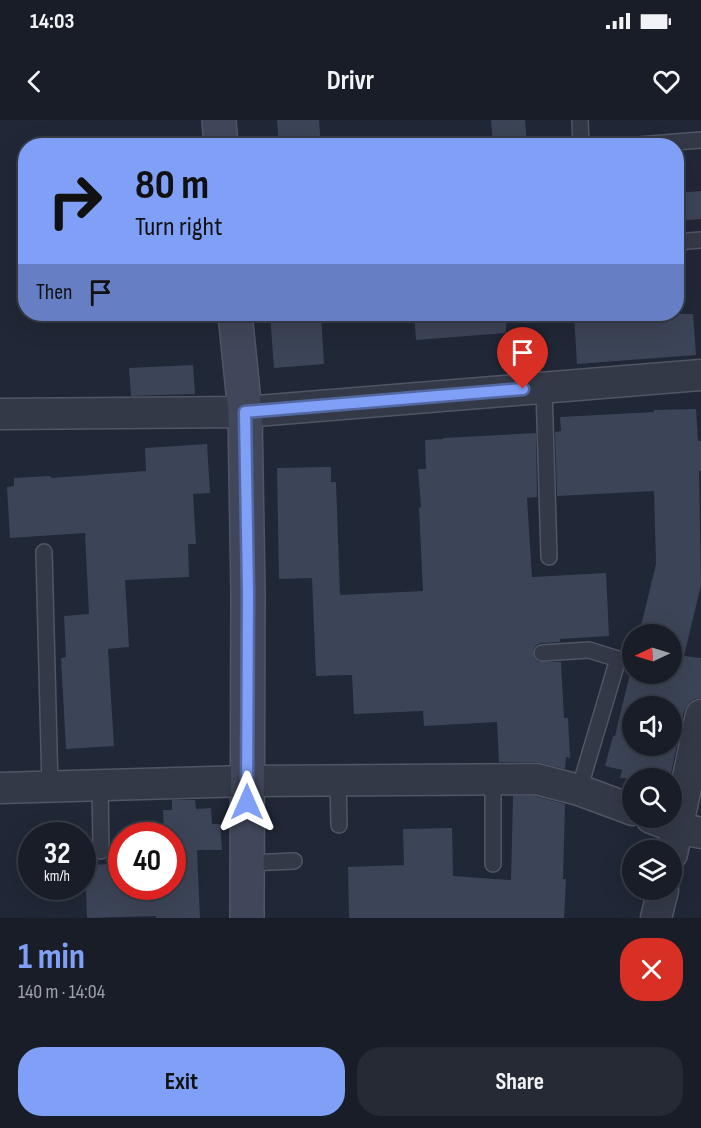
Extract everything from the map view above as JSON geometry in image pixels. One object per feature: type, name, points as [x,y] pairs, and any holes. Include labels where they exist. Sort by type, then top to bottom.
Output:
[{"type":"street","points":[[219,120],[220,138]]},
{"type":"street","points":[[237,321],[245,412],[248,592],[247,918]]},
{"type":"street","points":[[0,414],[245,412],[701,375]]},
{"type":"street","points":[[676,833],[701,715]]},
{"type":"street","points":[[0,788],[247,782],[536,779],[579,790],[622,806]]},
{"type":"street","points":[[656,918],[660,900]]},
{"type":"lane","points":[[580,120],[581,138]]},
{"type":"lane","points":[[684,141],[701,140]]},
{"type":"lane","points":[[684,241],[701,240]]},
{"type":"lane","points":[[544,388],[549,557]]},
{"type":"lane","points":[[44,552],[50,787]]},
{"type":"lane","points":[[542,653],[590,650],[618,659],[579,790]]},
{"type":"lane","points":[[492,864],[493,780]]},
{"type":"lane","points":[[338,781],[339,825]]},
{"type":"lane","points":[[100,785],[101,851]]},
{"type":"lane","points":[[247,863],[294,861]]},
{"type":"building","points":[[277,120],[319,120],[320,138],[278,138]]},
{"type":"building","points":[[491,120],[525,120],[526,138],[492,138]]},
{"type":"building","points":[[701,191],[701,219],[684,220],[684,192]]},
{"type":"building","points":[[684,314],[693,314],[696,355],[577,364],[574,321],[684,321]]},
{"type":"building","points":[[271,321],[321,321],[324,364],[274,368]]},
{"type":"building","points":[[415,321],[506,321],[506,333],[416,340]]},
{"type":"building","points":[[193,365],[195,394],[131,396],[129,368]]},
{"type":"building","points":[[696,409],[698,441],[701,441],[701,471],[699,471],[701,585],[684,656],[701,658],[701,698],[689,703],[682,721],[682,696],[625,696],[627,684],[682,684],[682,624],[641,624],[656,564],[654,491],[557,496],[555,432],[561,431],[560,417],[654,412],[654,410]]},
{"type":"building","points":[[536,433],[537,497],[527,498],[532,577],[606,573],[609,636],[560,639],[560,642],[541,643],[533,649],[534,658],[538,662],[561,662],[564,718],[568,718],[570,758],[566,757],[565,769],[536,762],[499,762],[497,722],[424,726],[423,711],[354,714],[352,675],[316,676],[312,578],[279,579],[277,468],[331,467],[331,482],[336,482],[340,595],[423,591],[418,469],[426,469],[425,440]]},
{"type":"building","points":[[207,444],[210,493],[193,494],[196,544],[188,544],[189,577],[125,580],[129,647],[108,649],[114,746],[66,749],[61,658],[66,657],[64,616],[89,614],[85,533],[10,538],[7,487],[14,486],[14,478],[50,476],[51,478],[146,471],[145,448]]},
{"type":"building","points":[[622,707],[622,756],[675,756],[672,768],[622,768],[622,770],[605,766],[613,736],[615,736]]},
{"type":"building","points":[[513,796],[534,796],[565,804],[564,918],[349,918],[348,867],[404,865],[403,829],[452,828],[453,876],[511,880]]},
{"type":"building","points":[[172,800],[195,800],[196,809],[211,808],[212,824],[220,824],[222,850],[197,850],[200,918],[156,918],[156,916],[87,918],[86,900],[96,900],[96,865],[108,864],[108,900],[186,900],[186,822],[163,822],[163,810],[172,810]]},
{"type":"route","points":[[247,802],[248,592],[245,412],[523,389]]}]
